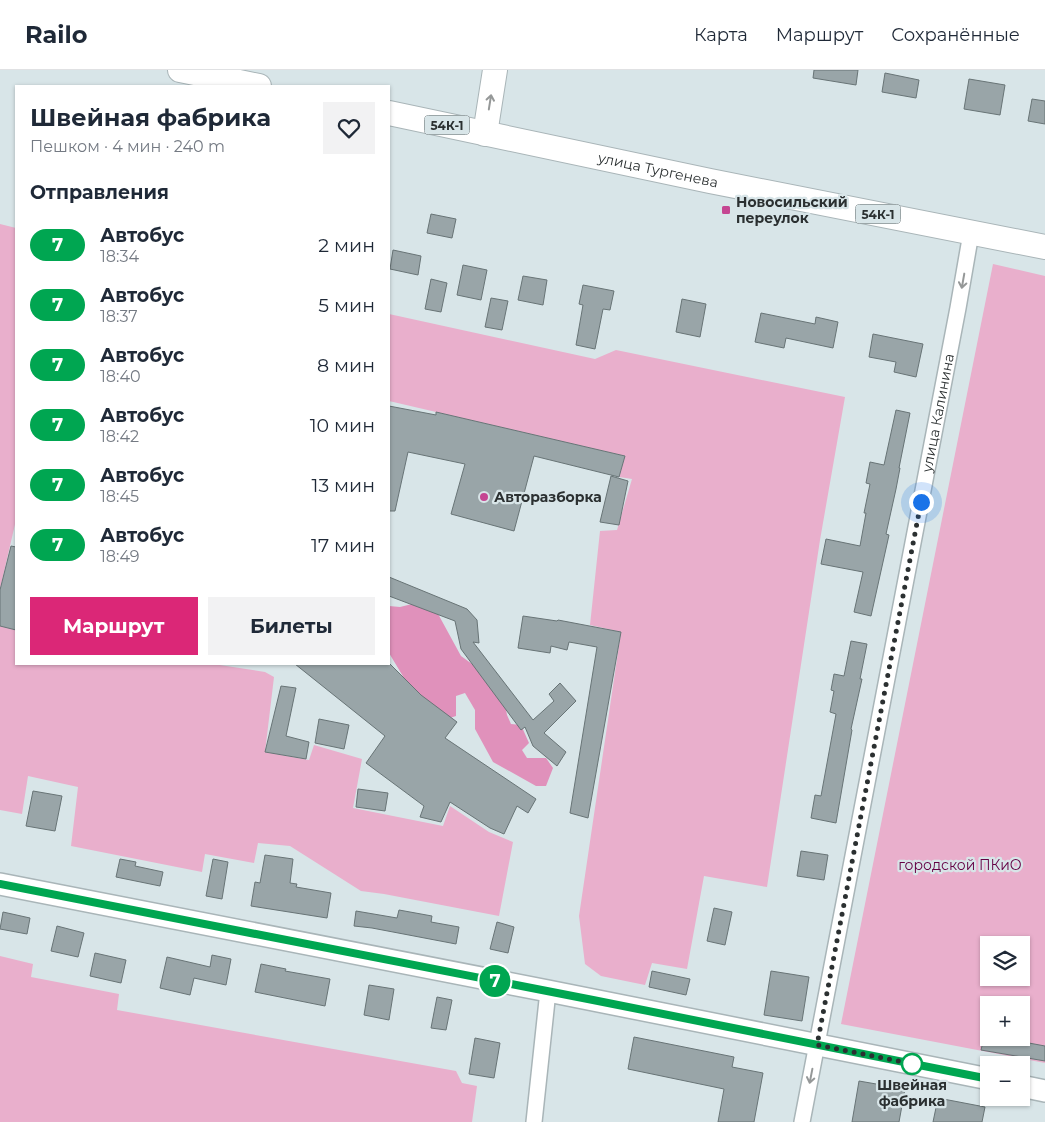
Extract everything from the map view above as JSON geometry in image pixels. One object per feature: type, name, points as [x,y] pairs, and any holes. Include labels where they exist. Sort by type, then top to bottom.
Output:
[{"type":"main road","points":[[180,70],[254,85]]},
{"type":"main road","name":"54К-1","points":[[485,134],[495,70]]},
{"type":"main road","name":"улица Тургенева","points":[[390,113],[710,181],[1045,247]]},
{"type":"street","name":"улица Калинина","points":[[802,1122],[972,233]]},
{"type":"street","points":[[0,884],[980,1077]]},
{"type":"street","points":[[534,1122],[548,991]]},
{"type":"street","points":[[1030,1088],[1045,1091]]},
{"type":"green space","points":[[0,224],[15,228],[15,524],[0,589]]},
{"type":"green space","name":"городской ПКиО","points":[[993,264],[1045,276],[1045,1063],[1030,1060],[1030,1056],[1008,1056],[841,1024]]},
{"type":"green space","points":[[390,314],[595,359],[616,350],[845,397],[820,540],[767,887],[704,876],[687,969],[652,963],[645,985],[601,976],[585,964],[579,916],[621,632],[590,625],[600,531],[617,530],[632,479],[619,477],[625,456],[390,401]]},
{"type":"green space","points":[[0,626],[15,630],[15,665],[220,665],[265,672],[274,677],[265,752],[309,760],[314,745],[362,759],[353,808],[443,826],[450,806],[489,832],[513,842],[499,916],[361,891],[290,846],[258,843],[254,863],[205,854],[202,872],[71,846],[78,787],[28,776],[22,814],[0,810]]},
{"type":"green space","points":[[0,956],[33,964],[31,977],[119,994],[117,1010],[456,1071],[462,1083],[477,1086],[472,1122],[0,1122]]},
{"type":"shaded area","points":[[420,602],[437,612],[461,656],[501,685],[507,715],[511,724],[521,725],[529,743],[522,750],[527,758],[546,758],[553,768],[546,786],[536,786],[493,762],[475,729],[475,710],[465,693],[456,696],[456,716],[447,719],[416,698],[390,655],[390,606],[400,607]]},
{"type":"building","points":[[814,70],[858,70],[856,85],[813,78]]},
{"type":"building","points":[[885,73],[919,80],[916,98],[882,92]]},
{"type":"building","points":[[969,79],[1005,85],[1000,115],[964,109]]},
{"type":"building","points":[[1032,99],[1045,101],[1045,124],[1028,121]]},
{"type":"building","points":[[431,214],[456,219],[452,238],[427,233]]},
{"type":"building","points":[[393,250],[421,256],[418,275],[390,269]]},
{"type":"building","points":[[463,265],[487,270],[481,300],[457,295]]},
{"type":"building","points":[[523,276],[547,280],[543,305],[518,300]]},
{"type":"building","points":[[431,279],[447,283],[441,312],[425,309]]},
{"type":"building","points":[[583,285],[614,291],[610,310],[603,309],[595,349],[576,345],[583,305],[579,304]]},
{"type":"building","points":[[491,298],[508,301],[502,330],[485,327]]},
{"type":"building","points":[[682,299],[706,304],[700,337],[676,332]]},
{"type":"building","points":[[761,313],[815,324],[816,317],[838,322],[833,348],[786,338],[784,348],[755,342]]},
{"type":"building","points":[[873,334],[923,344],[916,377],[894,372],[896,362],[869,357]]},
{"type":"building","points":[[390,406],[436,415],[436,412],[625,456],[619,477],[534,456],[514,531],[451,514],[465,464],[408,452],[395,511],[390,511]]},
{"type":"building","points":[[896,410],[910,413],[886,534],[889,535],[871,616],[854,612],[863,572],[821,564],[826,539],[860,546],[870,484],[866,483],[870,462],[884,465]]},
{"type":"building","points":[[611,476],[628,481],[619,525],[600,522]]},
{"type":"building","points":[[11,546],[15,547],[15,630],[0,626],[0,590]]},
{"type":"building","points":[[390,577],[467,609],[477,620],[479,643],[473,642],[533,720],[554,701],[549,694],[560,683],[576,701],[544,733],[566,752],[557,766],[533,746],[525,727],[521,730],[461,649],[455,621],[390,596]]},
{"type":"building","points":[[523,616],[558,620],[621,632],[588,818],[570,813],[597,647],[569,642],[567,650],[551,646],[550,653],[518,648]]},
{"type":"building","points":[[851,641],[867,644],[836,823],[811,818],[815,795],[821,796],[836,714],[830,712],[834,691],[831,690],[834,674],[844,676]]},
{"type":"building","points":[[390,664],[421,695],[457,722],[445,738],[536,799],[528,813],[517,806],[504,834],[490,828],[450,802],[441,822],[420,817],[424,806],[366,763],[385,736],[296,665]]},
{"type":"building","points":[[281,686],[296,688],[286,736],[309,742],[306,759],[265,752]]},
{"type":"building","points":[[319,719],[349,725],[344,749],[315,743]]},
{"type":"building","points":[[358,789],[388,793],[385,811],[356,807]]},
{"type":"building","points":[[33,791],[62,796],[55,831],[26,826]]},
{"type":"building","points":[[801,851],[828,855],[824,880],[797,876]]},
{"type":"building","points":[[265,855],[293,859],[290,883],[297,884],[296,887],[331,893],[327,918],[251,906],[255,882],[260,883]]},
{"type":"building","points":[[120,859],[136,862],[135,866],[163,872],[160,886],[116,877]]},
{"type":"building","points":[[213,859],[228,862],[222,899],[206,896]]},
{"type":"building","points":[[714,908],[732,912],[725,945],[707,941]]},
{"type":"building","points":[[399,910],[432,916],[431,922],[459,927],[456,944],[354,926],[356,911],[397,918]]},
{"type":"building","points":[[3,912],[30,918],[27,934],[0,929]]},
{"type":"building","points":[[497,922],[514,927],[508,953],[490,949]]},
{"type":"building","points":[[57,926],[84,933],[78,957],[51,951]]},
{"type":"building","points":[[95,953],[126,960],[121,983],[90,976]]},
{"type":"building","points":[[212,955],[231,959],[226,985],[194,978],[190,995],[160,988],[167,957],[210,967]]},
{"type":"building","points":[[261,964],[286,969],[285,971],[330,979],[325,1006],[255,992]]},
{"type":"building","points":[[652,971],[690,979],[686,995],[649,987]]},
{"type":"building","points":[[771,971],[809,977],[802,1021],[764,1015]]},
{"type":"building","points":[[369,985],[394,989],[389,1020],[364,1015]]},
{"type":"building","points":[[437,997],[452,1000],[446,1030],[431,1028]]},
{"type":"building","points":[[634,1037],[734,1057],[732,1067],[763,1073],[754,1122],[718,1122],[724,1089],[628,1069]]},
{"type":"building","points":[[475,1038],[500,1043],[494,1078],[469,1074]]},
{"type":"building","points":[[1030,1043],[1045,1046],[1045,1061],[1030,1058],[1030,1056],[1016,1056],[981,1050],[982,1046],[1030,1046]]},
{"type":"building","points":[[859,1081],[905,1089],[899,1122],[852,1122]]},
{"type":"building","points":[[938,1098],[985,1107],[982,1122],[933,1122]]},
{"type":"bus line","name":"7","points":[[0,884],[980,1077]]},
{"type":"place","name":"Новосильский переулок","points":[[726,210]]},
{"type":"place","name":"Авторазборка","points":[[484,497]]},
{"type":"place","name":"Швейная фабрика","points":[[912,1064]]},
{"type":"route","points":[[912,1064],[914,1064],[817,1045],[921,502]]}]
